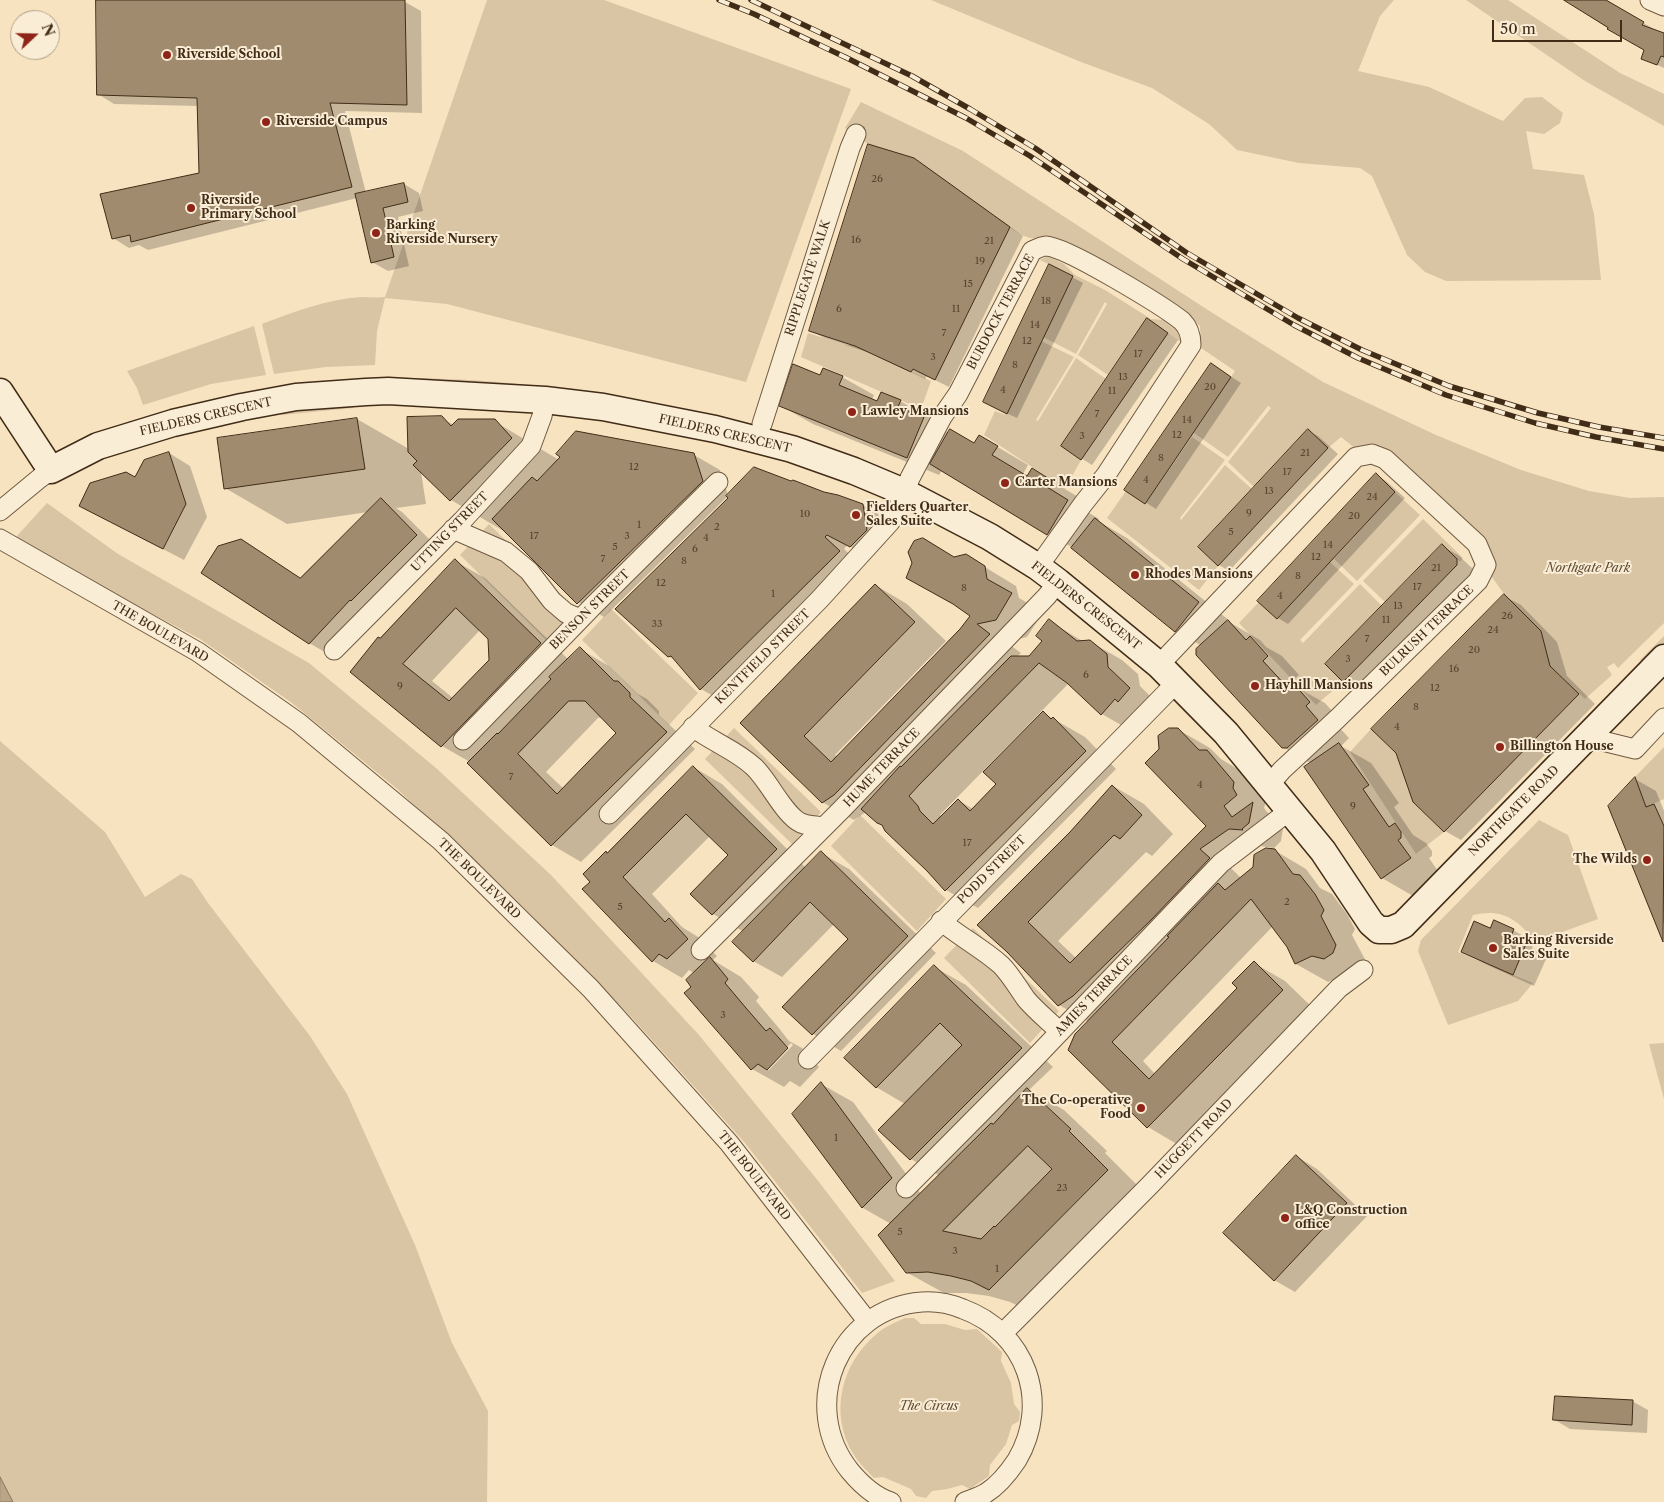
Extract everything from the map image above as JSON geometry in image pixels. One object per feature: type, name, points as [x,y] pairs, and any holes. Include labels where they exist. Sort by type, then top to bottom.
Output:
[{"type":"street","points":[[1650,0],[1664,6]]},
{"type":"street","name":"RIPPLEGATE WALK","points":[[762,424],[856,134]]},
{"type":"street","name":"BURDOCK TERRACE","points":[[907,485],[942,417],[958,394],[1032,251],[1046,246],[1060,250],[1100,270],[1182,322],[1191,336],[1191,345]]},
{"type":"street","name":"HUME TERRACE","points":[[701,950],[824,827],[1048,575],[1083,504],[1106,475],[1191,345]]},
{"type":"street","name":"FIELDERS CRESCENT","points":[[0,511],[51,470],[98,446],[137,433],[242,406],[296,397],[388,391],[545,400],[603,407],[752,438],[792,449],[854,471],[907,485],[1048,575],[1169,666],[1226,733],[1275,777],[1282,816],[1323,851],[1363,912],[1379,930]]},
{"type":"street","points":[[0,392],[51,470]]},
{"type":"street","name":"UTTING STREET","points":[[334,650],[453,529],[531,446],[542,416],[545,400]]},
{"type":"street","name":"PODD STREET","points":[[808,1059],[942,921],[1356,458],[1372,454],[1385,459],[1477,544],[1486,565],[1478,581]]},
{"type":"street","name":"BENSON STREET","points":[[462,740],[718,482]]},
{"type":"street","name":"KENTFIELD STREET","points":[[609,814],[820,599],[878,536],[897,512],[907,485]]},
{"type":"street","points":[[453,529],[506,552],[529,571],[552,601],[566,613],[580,619]]},
{"type":"street","name":"THE BOULEVARD","points":[[0,539],[206,658],[299,723],[441,841],[590,989],[729,1143],[868,1322]]},
{"type":"street","name":"BULRUSH TERRACE","points":[[1275,777],[1478,581]]},
{"type":"street","name":"NORTHGATE ROAD","points":[[1379,930],[1391,930],[1403,925],[1664,658]]},
{"type":"street","points":[[1586,737],[1635,749],[1664,718]]},
{"type":"street","points":[[693,727],[707,738],[737,754],[754,767],[769,784],[789,813],[801,823],[824,827]]},
{"type":"street","name":"AMIES TERRACE","points":[[906,1188],[1060,1032],[1221,863],[1282,816]]},
{"type":"street","points":[[942,921],[954,932],[988,954],[1002,966],[1027,1000],[1060,1032]]},
{"type":"street","name":"HUGGETT ROAD","points":[[1003,1333],[1150,1185],[1339,988],[1363,970]]},
{"type":"street","points":[[891,1502],[859,1483],[840,1459],[828,1431],[826,1400],[832,1370],[846,1343],[868,1322],[894,1308],[923,1302],[952,1304],[979,1315],[1003,1333],[1021,1357],[1031,1386],[1032,1416],[1025,1446],[1009,1472],[987,1492],[965,1502]]},
{"type":"green space","points":[[487,0],[604,0],[851,89],[746,382],[447,304],[385,298],[377,331],[375,365],[326,367],[274,374],[262,324],[336,300],[385,297]]},
{"type":"green space","points":[[931,0],[1394,0],[1380,16],[1358,71],[1429,87],[1503,121],[1525,98],[1542,97],[1563,113],[1560,123],[1544,134],[1526,131],[1533,169],[1584,175],[1594,214],[1601,280],[1446,281],[1425,272],[1407,255],[1372,176],[1360,168],[1299,163],[1237,150],[1209,124],[1152,88],[1081,62]]},
{"type":"green space","points":[[1466,0],[1508,0],[1620,73],[1664,94],[1664,126],[1585,81]]},
{"type":"green space","name":"Northgate Park","points":[[861,102],[963,151],[1211,312],[1323,382],[1436,435],[1521,470],[1589,491],[1630,498],[1664,497],[1664,623],[1618,668],[1614,663],[1607,667],[1612,675],[1585,699],[1550,666],[1534,624],[1504,594],[1492,577],[1494,563],[1490,550],[1453,513],[1357,450],[1341,437],[1328,448],[1308,429],[1254,487],[1228,462],[1271,408],[1268,406],[1228,457],[1194,433],[1235,371],[1201,348],[1200,326],[1180,311],[1041,238],[1027,237],[1020,234],[989,211],[911,372],[931,381],[921,409],[801,357],[808,333],[845,345],[852,345],[905,156],[868,144],[845,128]]},
{"type":"green space","points":[[1048,256],[1064,264],[1075,275],[1105,290],[1151,319],[1164,320],[1177,331],[1181,342],[1147,319],[1108,375],[1078,355],[1107,304],[1105,302],[1076,354],[1043,337],[1073,276],[1040,260]]},
{"type":"green space","points":[[254,326],[266,375],[211,384],[143,405],[137,388],[127,371]]},
{"type":"green space","points":[[1041,341],[1074,357],[1036,420],[1038,421],[1076,358],[1106,379],[1061,446],[1081,460],[1065,489],[984,435],[995,411],[1006,415]]},
{"type":"green space","points":[[400,378],[455,379],[509,383],[617,397],[400,383]]},
{"type":"green space","points":[[353,403],[353,408],[282,415],[280,409]]},
{"type":"green space","points":[[1192,437],[1225,460],[1180,518],[1181,520],[1225,465],[1252,489],[1198,547],[1218,566],[1199,590],[1107,518],[1126,491],[1145,504]]},
{"type":"green space","points":[[1395,492],[1420,515],[1357,581],[1334,559]]},
{"type":"green space","points":[[47,503],[118,554],[309,663],[436,768],[551,875],[699,1035],[819,1182],[895,1281],[862,1293],[745,1143],[633,1019],[521,905],[396,788],[292,703],[200,639],[124,599],[16,537]]},
{"type":"green space","points":[[1423,519],[1463,558],[1460,562],[1441,544],[1385,602],[1363,581]]},
{"type":"green space","points":[[489,524],[575,608],[546,640],[460,555]]},
{"type":"green space","points":[[1330,562],[1354,584],[1300,640],[1303,643],[1360,584],[1382,606],[1325,664],[1343,682],[1316,705],[1239,623],[1259,602],[1277,619]]},
{"type":"green space","points":[[611,609],[698,693],[669,725],[582,640]]},
{"type":"green space","points":[[1664,636],[1664,645],[1644,664],[1640,660]]},
{"type":"green space","points":[[734,728],[821,812],[792,844],[705,759]]},
{"type":"green space","points":[[1371,729],[1396,753],[1414,803],[1444,832],[1416,854],[1350,752]]},
{"type":"green space","points":[[0,741],[105,832],[145,897],[181,874],[192,879],[208,903],[310,1036],[347,1094],[415,1245],[452,1343],[488,1411],[487,1502],[0,1502]]},
{"type":"green space","points":[[1664,747],[1664,799],[1646,807],[1635,777]]},
{"type":"green space","points":[[860,815],[946,899],[917,931],[831,846]]},
{"type":"green space","points":[[1539,820],[1568,835],[1598,919],[1535,942],[1522,927],[1508,917],[1493,913],[1473,915],[1458,952],[1533,983],[1518,1001],[1448,1025],[1418,951],[1421,940]]},
{"type":"green space","points":[[973,928],[1059,1011],[1030,1043],[944,958]]},
{"type":"green space","points":[[1664,1043],[1664,1099],[1649,1044]]},
{"type":"green space","name":"The Circus","points":[[905,1318],[914,1318],[921,1324],[945,1324],[965,1330],[977,1329],[1002,1352],[1001,1361],[1011,1383],[1014,1404],[1020,1412],[1019,1421],[1012,1425],[1006,1444],[990,1465],[989,1476],[970,1489],[962,1485],[932,1491],[926,1498],[916,1496],[911,1489],[883,1477],[874,1478],[856,1458],[846,1439],[840,1406],[842,1389],[855,1358],[866,1344],[882,1330]]},
{"type":"shaded area","points":[[0,1477],[13,1502],[0,1502]]},
{"type":"building","name":"Riverside Campus","points":[[96,0],[405,0],[407,105],[330,103],[352,187],[131,242],[130,235],[112,239],[100,194],[199,173],[197,98],[97,95]]},
{"type":"building","points":[[1564,0],[1606,0],[1644,22],[1642,25],[1664,33],[1664,57],[1661,56],[1657,65],[1641,59],[1644,50],[1607,29]]},
{"type":"building","points":[[868,144],[914,158],[1010,227],[935,380],[913,369],[911,372],[855,346],[809,331]]},
{"type":"building","name":"Barking Riverside Nursery","points":[[404,183],[408,202],[383,208],[394,257],[371,263],[355,194]]},
{"type":"building","points":[[1049,264],[1073,276],[1007,414],[983,402]]},
{"type":"building","points":[[1147,318],[1168,333],[1081,460],[1061,446]]},
{"type":"building","points":[[1211,363],[1231,377],[1145,504],[1124,490]]},
{"type":"building","name":"Lawley Mansions","points":[[793,364],[820,375],[823,368],[843,376],[839,385],[877,401],[881,392],[901,400],[898,407],[924,417],[907,458],[779,406]]},
{"type":"building","points":[[442,416],[451,426],[458,419],[495,419],[512,438],[450,501],[413,465],[417,461],[408,452],[407,417]]},
{"type":"building","points":[[357,418],[365,469],[224,489],[217,438]]},
{"type":"building","name":"Carter Mansions","points":[[950,429],[974,443],[979,435],[998,446],[992,455],[1027,476],[1032,468],[1051,480],[1047,487],[1068,500],[1047,535],[930,464]]},
{"type":"building","points":[[1308,429],[1328,448],[1218,566],[1198,547]]},
{"type":"building","points":[[576,431],[694,453],[703,481],[577,604],[492,519],[532,477],[537,481],[560,457],[556,454]]},
{"type":"building","points":[[169,452],[186,504],[163,549],[79,506],[90,483],[126,472],[135,477],[144,460]]},
{"type":"building","points":[[754,467],[863,504],[867,530],[850,547],[827,535],[825,537],[840,551],[700,690],[671,656],[668,657],[615,609],[728,498],[726,496]]},
{"type":"building","points":[[1376,473],[1395,492],[1277,619],[1257,601]]},
{"type":"building","points":[[381,498],[417,535],[350,600],[309,644],[201,573],[218,546],[241,539],[300,578]]},
{"type":"building","name":"Rhodes Mansions","points":[[1095,518],[1199,602],[1175,632],[1071,548]]},
{"type":"building","points":[[923,538],[954,557],[966,554],[985,566],[987,579],[1012,593],[996,620],[977,624],[990,634],[834,795],[822,803],[740,723],[875,584],[915,622],[804,736],[831,762],[960,629],[970,616],[953,604],[906,578],[912,563],[908,552],[914,541]]},
{"type":"building","points":[[1442,544],[1457,559],[1457,565],[1343,682],[1325,664]]},
{"type":"building","points":[[455,559],[541,643],[441,747],[350,672],[378,637],[380,638]],"holes":[[[456,608],[488,639],[489,660],[449,701],[403,664]]]},
{"type":"building","points":[[1504,594],[1541,631],[1550,666],[1579,694],[1444,832],[1413,802],[1396,753],[1371,729]]},
{"type":"building","points":[[1049,619],[1077,641],[1090,640],[1107,654],[1108,667],[1130,688],[1118,702],[1115,699],[1101,715],[1067,683],[1039,663],[919,785],[909,796],[933,824],[958,799],[970,811],[996,784],[983,772],[1043,711],[1051,719],[1053,717],[1086,751],[945,891],[885,831],[882,825],[861,809],[900,766],[1011,656],[1029,656],[1042,641],[1036,636]]},
{"type":"building","name":"Hayhill Mansions","points":[[1228,620],[1246,640],[1250,636],[1268,656],[1263,661],[1288,688],[1293,683],[1310,702],[1306,706],[1318,720],[1287,748],[1282,748],[1196,655],[1196,649]]},
{"type":"building","points":[[580,647],[614,681],[618,681],[630,693],[630,697],[667,732],[551,846],[467,763],[551,679],[549,677]],"holes":[[[569,701],[585,701],[616,733],[557,794],[518,754]]]},
{"type":"building","points":[[1169,728],[1178,728],[1199,750],[1207,750],[1234,782],[1233,788],[1237,795],[1224,806],[1232,817],[1253,802],[1249,823],[1243,830],[1229,829],[1200,849],[1210,858],[1151,920],[1073,996],[1058,1006],[1007,952],[977,925],[1070,832],[1112,785],[1142,815],[1120,839],[1114,835],[1028,922],[1070,963],[1206,826],[1145,763],[1159,749],[1158,736]]},
{"type":"building","points":[[1339,743],[1369,785],[1363,789],[1389,827],[1395,823],[1401,832],[1401,838],[1398,840],[1411,858],[1381,879],[1304,767]]},
{"type":"building","points":[[693,766],[777,849],[712,915],[690,894],[728,855],[686,814],[623,877],[665,922],[669,918],[688,939],[667,959],[659,954],[652,962],[582,889],[590,882],[583,874],[606,851],[607,853]]},
{"type":"building","name":"The Wilds","points":[[1635,777],[1646,807],[1654,804],[1664,826],[1663,942],[1608,806]]},
{"type":"building","points":[[1266,848],[1275,849],[1293,874],[1300,875],[1315,894],[1324,910],[1321,916],[1336,945],[1333,953],[1324,959],[1312,956],[1295,964],[1287,947],[1251,899],[1112,1042],[1149,1079],[1237,988],[1232,983],[1254,961],[1283,990],[1147,1128],[1068,1050],[1075,1034],[1169,937],[1167,936],[1218,883],[1225,890],[1253,867],[1254,855]]},
{"type":"building","points":[[821,851],[908,936],[812,1035],[782,1007],[848,939],[810,902],[753,962],[732,942]]},
{"type":"building","name":"Barking Riverside Sales Suite","points":[[1494,920],[1514,929],[1511,936],[1526,944],[1513,975],[1461,952],[1474,921],[1490,928]]},
{"type":"building","points":[[710,957],[728,979],[725,983],[746,1008],[766,1031],[770,1028],[788,1048],[767,1070],[758,1064],[751,1070],[684,993],[691,987],[686,980]]},
{"type":"building","points":[[934,965],[1022,1048],[910,1160],[878,1130],[962,1045],[940,1023],[876,1088],[844,1058]]},
{"type":"building","points":[[821,1082],[892,1178],[862,1208],[792,1114]]},
{"type":"building","points":[[1027,1088],[1071,1129],[1069,1131],[1108,1170],[989,1290],[971,1281],[951,1276],[928,1272],[906,1273],[878,1235],[991,1123],[993,1124]],"holes":[[[1028,1146],[1052,1169],[981,1239],[943,1231]]]},
{"type":"building","name":"L&Q Construction office","points":[[1296,1155],[1347,1203],[1274,1281],[1223,1233]]},
{"type":"building","points":[[1555,1396],[1633,1400],[1632,1425],[1553,1420]]},
{"type":"railway","points":[[719,0],[754,14],[847,58],[966,118],[1030,156],[1183,259],[1294,325],[1358,358],[1446,395],[1535,423],[1596,437],[1664,449]]},
{"type":"railway","points":[[751,0],[912,76],[970,109],[1035,148],[1187,253],[1298,318],[1362,350],[1449,386],[1538,413],[1599,427],[1664,438]]},
{"type":"place","name":"Riverside School","points":[[167,55]]},
{"type":"place","name":"Riverside Campus","points":[[266,122]]},
{"type":"place","name":"Riverside Primary School","points":[[191,208]]},
{"type":"place","name":"Barking Riverside Nursery","points":[[376,233]]},
{"type":"place","name":"Lawley Mansions","points":[[852,412]]},
{"type":"place","name":"Carter Mansions","points":[[1005,483]]},
{"type":"place","name":"Fielders Quarter Sales Suite","points":[[856,515]]},
{"type":"place","name":"Rhodes Mansions","points":[[1135,575]]},
{"type":"place","name":"Hayhill Mansions","points":[[1255,686]]},
{"type":"place","name":"Billington House","points":[[1500,747]]},
{"type":"place","name":"The Wilds","points":[[1647,860]]},
{"type":"place","name":"Barking Riverside Sales Suite","points":[[1493,948]]},
{"type":"place","name":"The Co-operative Food","points":[[1141,1108]]},
{"type":"place","name":"L&Q Construction office","points":[[1285,1218]]}]
